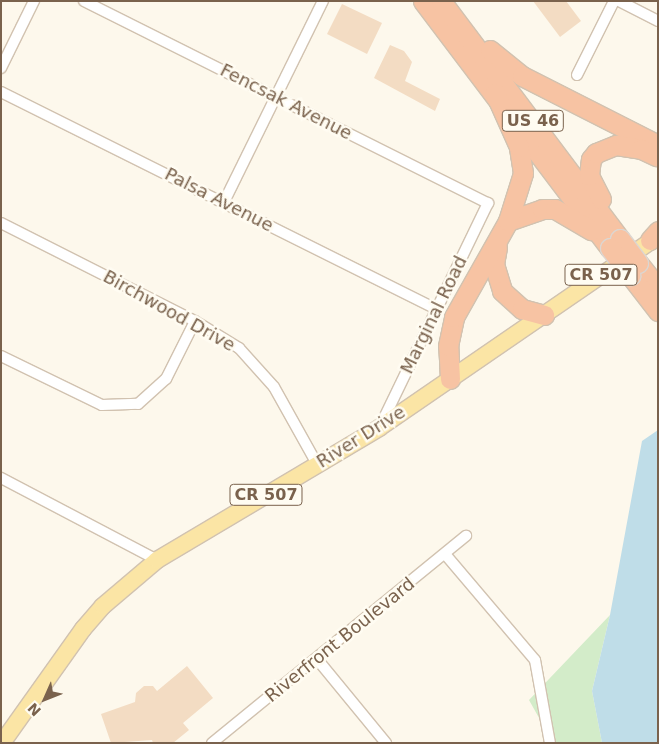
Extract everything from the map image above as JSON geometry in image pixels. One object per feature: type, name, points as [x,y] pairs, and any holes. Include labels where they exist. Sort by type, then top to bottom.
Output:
[{"type":"highway","name":"US 46","points":[[423,1],[609,236],[634,269],[658,311]]},
{"type":"highway","name":"US 46","points":[[441,1],[609,236]]},
{"type":"highway","points":[[459,24],[522,76],[658,145]]},
{"type":"highway","points":[[450,379],[448,346],[454,317],[508,221],[521,181],[523,160],[495,93]]},
{"type":"highway","points":[[609,236],[602,200],[590,175],[594,156],[606,147],[616,145],[641,149],[658,157]]},
{"type":"highway","points":[[508,221],[542,209],[554,209],[609,236]]},
{"type":"highway","points":[[498,240],[494,264],[502,291],[522,309],[544,315]]},
{"type":"highway","points":[[634,269],[652,266],[658,273]]},
{"type":"highway","name":"US 46","points":[[634,269],[658,288]]},
{"type":"main road","name":"River Drive","points":[[2,743],[83,629],[104,606],[157,560],[380,428],[655,236]]},
{"type":"street","points":[[1,68],[34,1]]},
{"type":"street","name":"Fencsak Avenue","points":[[84,1],[488,204]]},
{"type":"street","points":[[224,202],[323,1]]},
{"type":"street","points":[[577,75],[614,1]]},
{"type":"street","points":[[620,1],[658,21]]},
{"type":"street","name":"Palsa Avenue","points":[[1,92],[436,309]]},
{"type":"street","name":"Marginal Road","points":[[380,428],[488,204]]},
{"type":"street","name":"Birchwood Drive","points":[[1,223],[195,321],[239,348],[258,366],[274,387],[318,464]]},
{"type":"street","points":[[1,356],[102,405],[138,404],[166,379],[195,321]]},
{"type":"street","points":[[1,478],[157,560]]},
{"type":"street","name":"Riverfront Boulevard","points":[[212,743],[466,536]]},
{"type":"street","points":[[445,554],[535,660],[550,743]]},
{"type":"street","points":[[317,659],[386,743]]},
{"type":"green space","points":[[610,615],[592,691],[602,743],[553,743],[529,700]]},
{"type":"water","points":[[658,430],[658,743],[602,743],[592,691],[610,615],[642,441]]},
{"type":"building","points":[[533,1],[566,1],[581,21],[560,37]]},
{"type":"building","points":[[342,4],[382,23],[367,54],[327,34]]},
{"type":"building","points":[[390,45],[404,51],[412,62],[405,81],[440,99],[435,111],[374,78]]},
{"type":"building","points":[[187,666],[213,698],[183,723],[189,730],[173,743],[153,743],[152,740],[111,743],[101,714],[135,702],[136,693],[144,686],[153,686],[157,691]]}]
